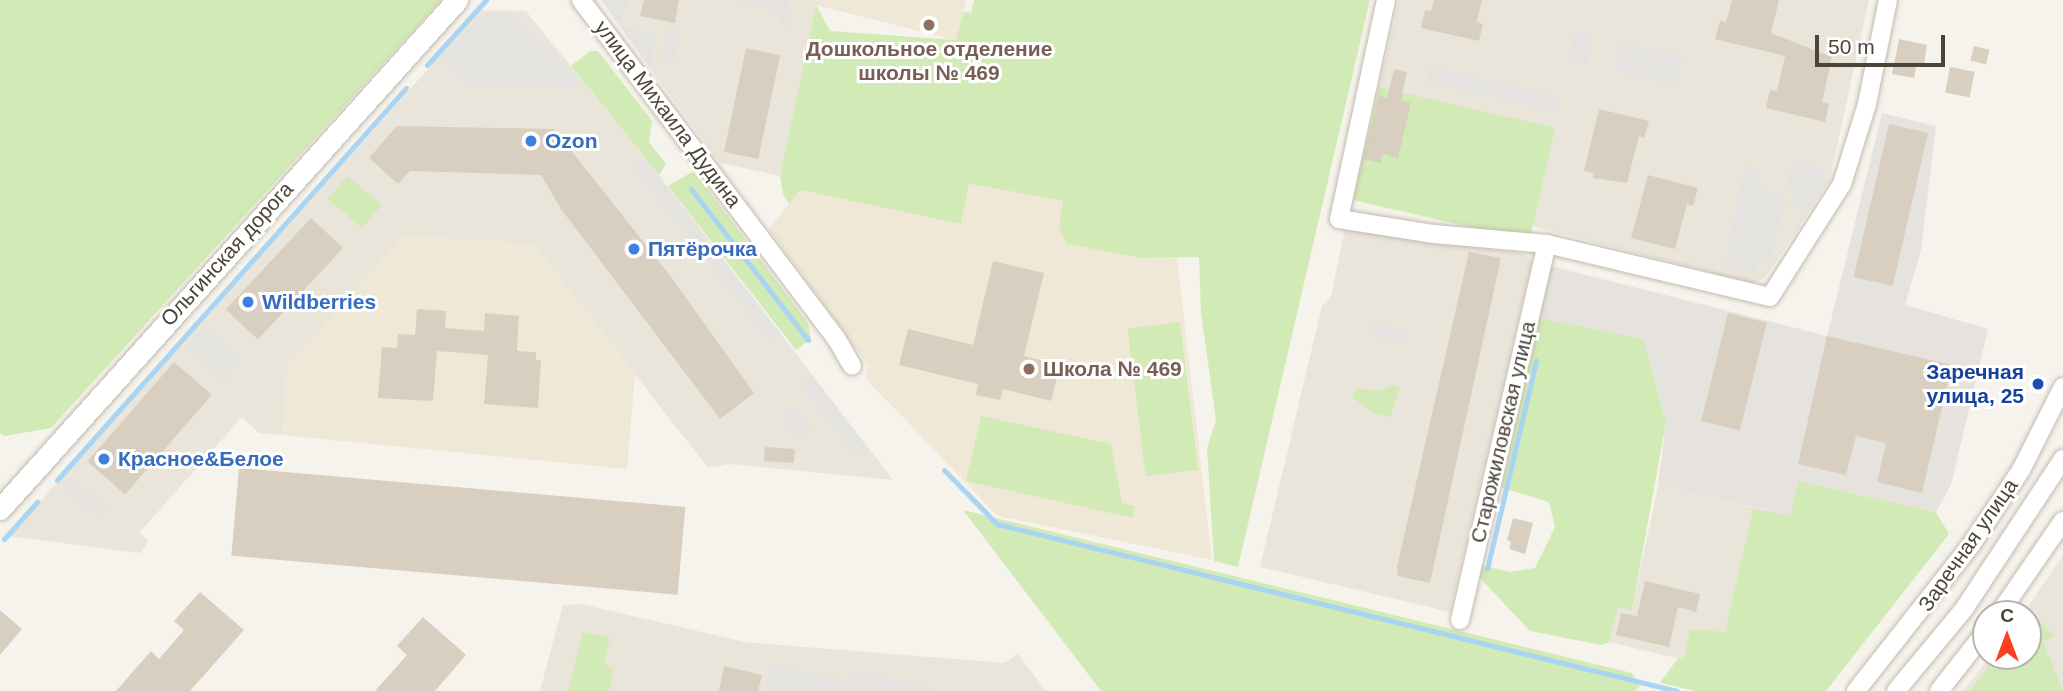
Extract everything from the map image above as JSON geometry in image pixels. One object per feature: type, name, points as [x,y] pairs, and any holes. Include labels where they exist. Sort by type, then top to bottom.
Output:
[{"type":"street","name":"Ольгинская дорога","points":[[0,509],[457,0]]},
{"type":"street","name":"улица Михаила Дудина","points":[[581,0],[836,338],[852,366]]},
{"type":"street","points":[[1386,0],[1339,219],[1434,234],[1547,244],[1770,297],[1842,184],[1867,104],[1888,0]]},
{"type":"street","name":"Старожиловская улица","points":[[1460,620],[1547,244]]},
{"type":"street","name":"Заречная улица","points":[[1856,691],[1971,545],[2021,470],[2063,387]]},
{"type":"street","name":"Заречная улица","points":[[1896,691],[1971,599],[2063,459]]},
{"type":"street","points":[[2009,600],[2063,521]]},
{"type":"street","points":[[1939,691],[1972,649]]},
{"type":"shaded area","points":[[601,0],[629,0],[621,26],[657,34],[650,68]]},
{"type":"shaded area","points":[[629,0],[966,0],[956,40],[816,5],[780,176],[720,163],[650,68],[657,34],[621,26]]},
{"type":"shaded area","points":[[731,0],[788,0],[793,27],[783,27],[775,11]]},
{"type":"shaded area","name":"Дошкольное отделение школы № 469","points":[[807,0],[966,0],[956,40]]},
{"type":"shaded area","points":[[1399,0],[1869,0],[1829,182],[1765,278],[1752,283],[1532,226],[1555,128],[1379,87]]},
{"type":"shaded area","points":[[481,10],[526,11],[659,175],[893,480],[728,464],[708,468],[533,244],[288,366],[282,435],[259,433],[242,417],[139,533],[149,541],[140,553],[9,536]]},
{"type":"shaded area","points":[[482,13],[514,14],[579,82],[572,89],[466,85],[443,58]]},
{"type":"shaded area","points":[[667,29],[681,32],[674,62],[661,59]]},
{"type":"shaded area","points":[[1575,31],[1594,35],[1587,64],[1569,60]]},
{"type":"shaded area","points":[[1621,42],[1683,56],[1677,86],[1614,71]]},
{"type":"shaded area","points":[[1430,67],[1560,97],[1556,112],[1427,82]]},
{"type":"shaded area","points":[[1882,113],[1936,126],[1921,250],[1905,305],[1988,329],[1951,485],[1936,512],[1799,481],[1791,516],[1658,486],[1666,422],[1643,339],[1539,318],[1551,266],[1827,336]]},
{"type":"shaded area","points":[[644,159],[781,334],[770,342],[634,167]]},
{"type":"shaded area","points":[[1792,161],[1825,169],[1821,190],[1807,211],[1790,206],[1793,193],[1786,191]]},
{"type":"shaded area","points":[[1745,166],[1760,168],[1756,187],[1785,195],[1771,260],[1759,258],[1755,273],[1724,266]]},
{"type":"shaded area","name":"Школа № 469","points":[[968,184],[1064,201],[1059,227],[1142,258],[1177,258],[1212,560],[998,516],[866,379],[868,365],[769,229],[800,190],[961,224]]},
{"type":"shaded area","points":[[1345,229],[1525,254],[1532,261],[1450,612],[1260,567],[1322,306],[1331,297]]},
{"type":"shaded area","points":[[403,235],[533,244],[635,375],[627,469],[282,435],[288,366]]},
{"type":"shaded area","points":[[1370,323],[1409,331],[1406,344],[1367,336]]},
{"type":"shaded area","points":[[205,326],[243,359],[224,380],[187,347]]},
{"type":"shaded area","points":[[812,375],[869,450],[857,458],[801,383]]},
{"type":"shaded area","points":[[794,406],[813,431],[801,440],[782,415]]},
{"type":"shaded area","points":[[72,478],[109,509],[100,519],[64,488]]},
{"type":"shaded area","points":[[1658,486],[1753,508],[1725,633],[1684,660],[1609,642],[1618,606],[1632,609]]},
{"type":"shaded area","points":[[2063,555],[2063,691],[1963,691],[1980,670],[2042,670],[2042,600],[2032,600]]},
{"type":"shaded area","points":[[581,604],[745,642],[1004,663],[1018,654],[1046,691],[540,691],[563,605]]},
{"type":"shaded area","points":[[770,664],[850,682],[854,672],[943,691],[764,691]]},
{"type":"green space","points":[[0,0],[441,0],[51,428],[4,436],[0,433]]},
{"type":"green space","points":[[974,0],[1370,0],[1238,567],[1214,561],[1207,448],[1216,420],[1201,313],[1199,257],[1142,258],[1067,244],[1059,227],[1063,201],[969,184],[961,224],[800,190],[789,204],[783,194],[780,176],[816,5],[830,31],[956,40],[964,11],[971,13]]},
{"type":"green space","points":[[590,51],[598,51],[652,121],[649,142],[666,164],[659,175],[571,66]]},
{"type":"green space","points":[[1379,87],[1555,128],[1529,241],[1353,200]]},
{"type":"green space","points":[[694,171],[808,323],[811,339],[796,350],[668,186]]},
{"type":"green space","points":[[347,176],[381,205],[362,228],[328,199]]},
{"type":"green space","points":[[1539,318],[1643,339],[1666,422],[1632,610],[1618,607],[1609,642],[1601,645],[1530,631],[1480,578],[1482,565],[1509,572],[1535,568],[1555,527],[1549,502],[1500,487]]},
{"type":"green space","points":[[1180,322],[1198,470],[1146,476],[1127,328]]},
{"type":"green space","points":[[1392,385],[1400,388],[1390,417],[1375,414],[1352,397],[1357,388],[1378,391]]},
{"type":"green space","points":[[981,416],[1111,444],[1122,503],[1135,506],[1133,518],[966,481]]},
{"type":"green space","points":[[1798,481],[1936,512],[1949,534],[1826,691],[1696,691],[1660,683],[1678,658],[1684,659],[1690,629],[1725,632],[1753,508],[1791,516]]},
{"type":"green space","points":[[963,510],[1632,673],[1640,687],[1634,691],[1101,691]]},
{"type":"green space","points":[[2042,624],[2055,636],[2043,641],[2063,691],[1970,691],[1985,670],[2042,670]]},
{"type":"green space","points":[[583,632],[610,638],[604,663],[614,670],[609,691],[568,691]]},
{"type":"building","points":[[644,0],[679,0],[675,23],[640,16]]},
{"type":"building","points":[[1434,0],[1482,0],[1477,22],[1483,24],[1479,41],[1421,28],[1425,10],[1431,11]]},
{"type":"building","points":[[1732,0],[1779,0],[1771,33],[1832,57],[1822,102],[1829,104],[1825,122],[1766,108],[1770,90],[1777,91],[1785,56],[1715,39],[1720,21],[1726,22]]},
{"type":"building","points":[[1899,39],[1927,45],[1924,65],[1917,63],[1914,78],[1892,74]]},
{"type":"building","points":[[1974,46],[1990,50],[1986,64],[1970,61]]},
{"type":"building","points":[[746,48],[780,55],[758,159],[724,152]]},
{"type":"building","points":[[1950,67],[1975,72],[1970,97],[1945,93]]},
{"type":"building","points":[[1394,69],[1407,72],[1401,101],[1411,103],[1398,158],[1383,154],[1381,163],[1364,159],[1379,96],[1387,98]]},
{"type":"building","points":[[1599,109],[1649,121],[1644,138],[1639,136],[1627,183],[1593,178],[1594,173],[1584,171]]},
{"type":"building","points":[[1889,124],[1928,133],[1893,286],[1854,277]]},
{"type":"building","points":[[397,126],[554,129],[672,278],[754,393],[720,419],[561,209],[541,175],[410,171],[398,184],[369,158]]},
{"type":"building","points":[[1648,175],[1698,188],[1693,206],[1687,204],[1675,249],[1631,238]]},
{"type":"building","points":[[311,218],[343,248],[258,339],[226,309]]},
{"type":"building","points":[[1469,252],[1501,258],[1430,583],[1398,576],[1397,567]]},
{"type":"building","points":[[993,261],[1044,273],[1024,356],[1060,365],[1051,401],[1003,389],[1000,400],[976,395],[978,384],[899,365],[908,329],[973,345]]},
{"type":"building","points":[[417,309],[446,311],[445,328],[484,331],[485,313],[519,316],[517,351],[536,352],[536,360],[541,360],[538,408],[484,404],[488,355],[437,351],[433,401],[378,398],[382,347],[397,348],[398,334],[415,335]]},
{"type":"building","points":[[1728,313],[1767,323],[1740,430],[1701,421]]},
{"type":"building","points":[[1827,336],[1952,365],[1922,493],[1877,482],[1886,443],[1856,436],[1846,475],[1798,464]]},
{"type":"building","points":[[174,362],[212,395],[125,494],[87,462]]},
{"type":"building","points":[[765,447],[795,449],[794,463],[764,461]]},
{"type":"building","points":[[239,468],[685,507],[678,595],[231,556]]},
{"type":"building","points":[[1513,518],[1533,523],[1525,554],[1509,549],[1511,542],[1507,540]]},
{"type":"building","points":[[1645,581],[1700,594],[1696,612],[1678,607],[1669,647],[1616,635],[1621,613],[1637,616]]},
{"type":"building","points":[[200,592],[244,630],[190,691],[116,691],[151,651],[159,659],[184,630],[174,621]]},
{"type":"building","points":[[0,610],[22,629],[0,655]]},
{"type":"building","points":[[423,617],[466,655],[435,691],[375,691],[407,655],[397,646]]},
{"type":"building","points":[[724,666],[762,675],[758,691],[719,691]]},
{"type":"waterway","points":[[427,65],[486,0]]},
{"type":"waterway","points":[[57,480],[406,88]]},
{"type":"waterway","points":[[691,189],[808,340]]},
{"type":"waterway","points":[[1487,569],[1536,361]]},
{"type":"waterway","points":[[944,470],[997,524],[1677,691]]},
{"type":"waterway","points":[[4,539],[37,502]]},
{"type":"place","name":"Дошкольное отделение школы № 469","points":[[929,25]]},
{"type":"place","name":"Ozon","points":[[531,141]]},
{"type":"place","name":"Пятёрочка","points":[[634,249]]},
{"type":"place","name":"Wildberries","points":[[248,302]]},
{"type":"place","name":"Школа № 469","points":[[1029,369]]},
{"type":"place","name":"Заречная улица, 25","points":[[2038,384]]},
{"type":"place","name":"Красное&Белое","points":[[104,459]]}]
